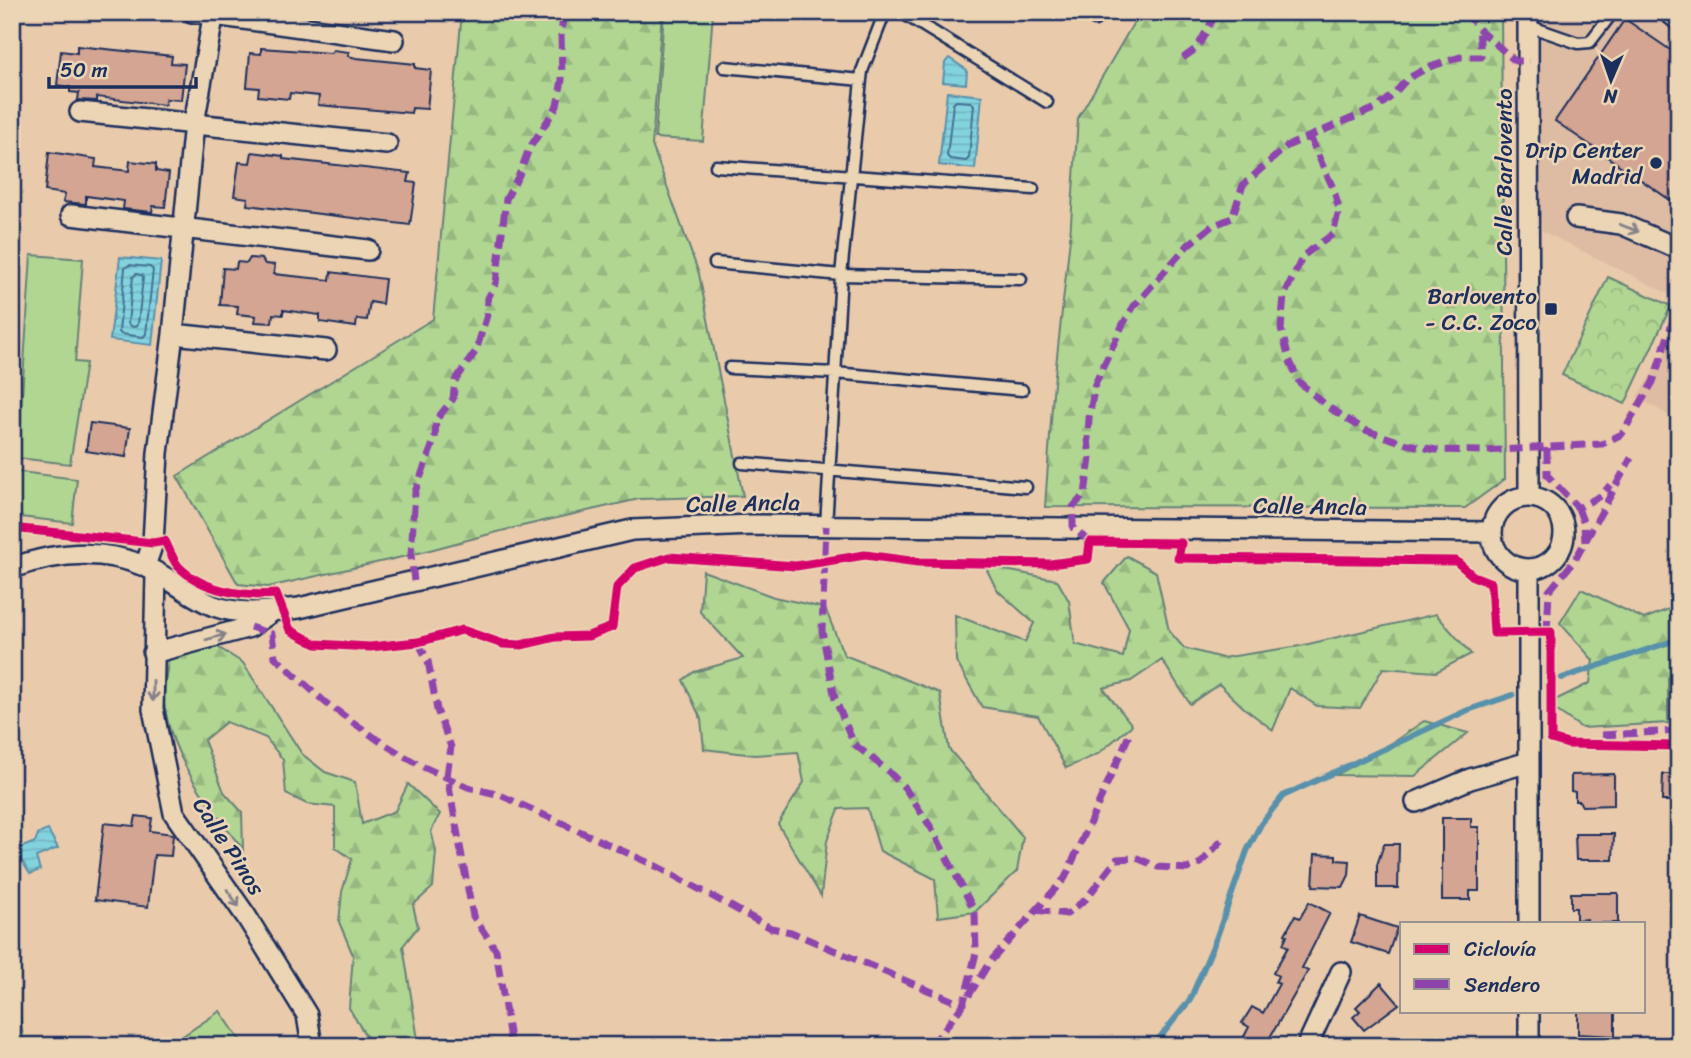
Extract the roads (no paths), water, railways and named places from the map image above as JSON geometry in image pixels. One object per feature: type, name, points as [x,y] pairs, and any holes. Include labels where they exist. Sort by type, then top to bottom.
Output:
[{"type":"street","points":[[192,12],[394,40]]},
{"type":"street","name":"Calle Pinos","points":[[214,13],[194,123],[158,453],[150,570],[153,709],[174,813],[246,916],[307,1015],[312,1046]]},
{"type":"street","name":"Calle Barlovento","points":[[1529,17],[1529,496]]},
{"type":"street","points":[[80,112],[387,144]]},
{"type":"street","points":[[71,215],[368,250]]},
{"type":"street","points":[[1576,218],[1621,224],[1679,249]]},
{"type":"street","points":[[173,334],[326,349]]},
{"type":"street","points":[[1529,496],[1552,505],[1560,515],[1564,539],[1560,551],[1552,560],[1541,567],[1529,569],[1517,567],[1498,554],[1492,532],[1494,520],[1507,503],[1529,496]]},
{"type":"street","name":"Calle Ancla","points":[[14,568],[44,557],[80,554],[112,557],[150,570],[214,606],[246,613],[299,608],[632,530],[753,525],[1492,532]]},
{"type":"street","points":[[1529,569],[1529,922]]},
{"type":"street","points":[[153,653],[250,626],[274,610]]},
{"type":"street","points":[[1416,802],[1470,779],[1529,762]]},
{"type":"street","points":[[1307,1046],[1341,972]]},
{"type":"street","points":[[1529,1012],[1529,1046]]},
{"type":"lane","points":[[826,526],[841,275],[862,71],[886,12]]},
{"type":"lane","points":[[901,12],[1047,102]]},
{"type":"lane","points":[[1082,12],[1095,20]]},
{"type":"lane","points":[[1529,17],[1578,43],[1590,42],[1613,12]]},
{"type":"lane","points":[[1661,12],[1679,26]]},
{"type":"lane","points":[[724,67],[861,80]]},
{"type":"lane","points":[[716,166],[852,178],[1033,189]]},
{"type":"lane","points":[[715,263],[841,275],[1021,279]]},
{"type":"lane","points":[[730,368],[835,373],[1022,390]]},
{"type":"lane","points":[[742,463],[1026,487]]},
{"type":"water","points":[[949,58],[967,70],[966,84],[943,82],[945,63]]},
{"type":"water","points":[[947,92],[982,96],[975,169],[939,165]]},
{"type":"water","points":[[120,257],[161,261],[152,345],[110,340]]},
{"type":"water","points":[[48,830],[58,848],[36,857],[40,870],[30,874],[15,850],[35,842],[38,834]]},
{"type":"waterway","points":[[1562,678],[1679,639]]},
{"type":"waterway","points":[[1153,1046],[1190,1000],[1216,939],[1247,851],[1261,824],[1283,796],[1468,710],[1513,695]]},
{"type":"place","name":"Drip Center Madrid","points":[[1656,163]]},
{"type":"place","name":"Barlovento - C.C. Zoco","points":[[1551,309]]}]
